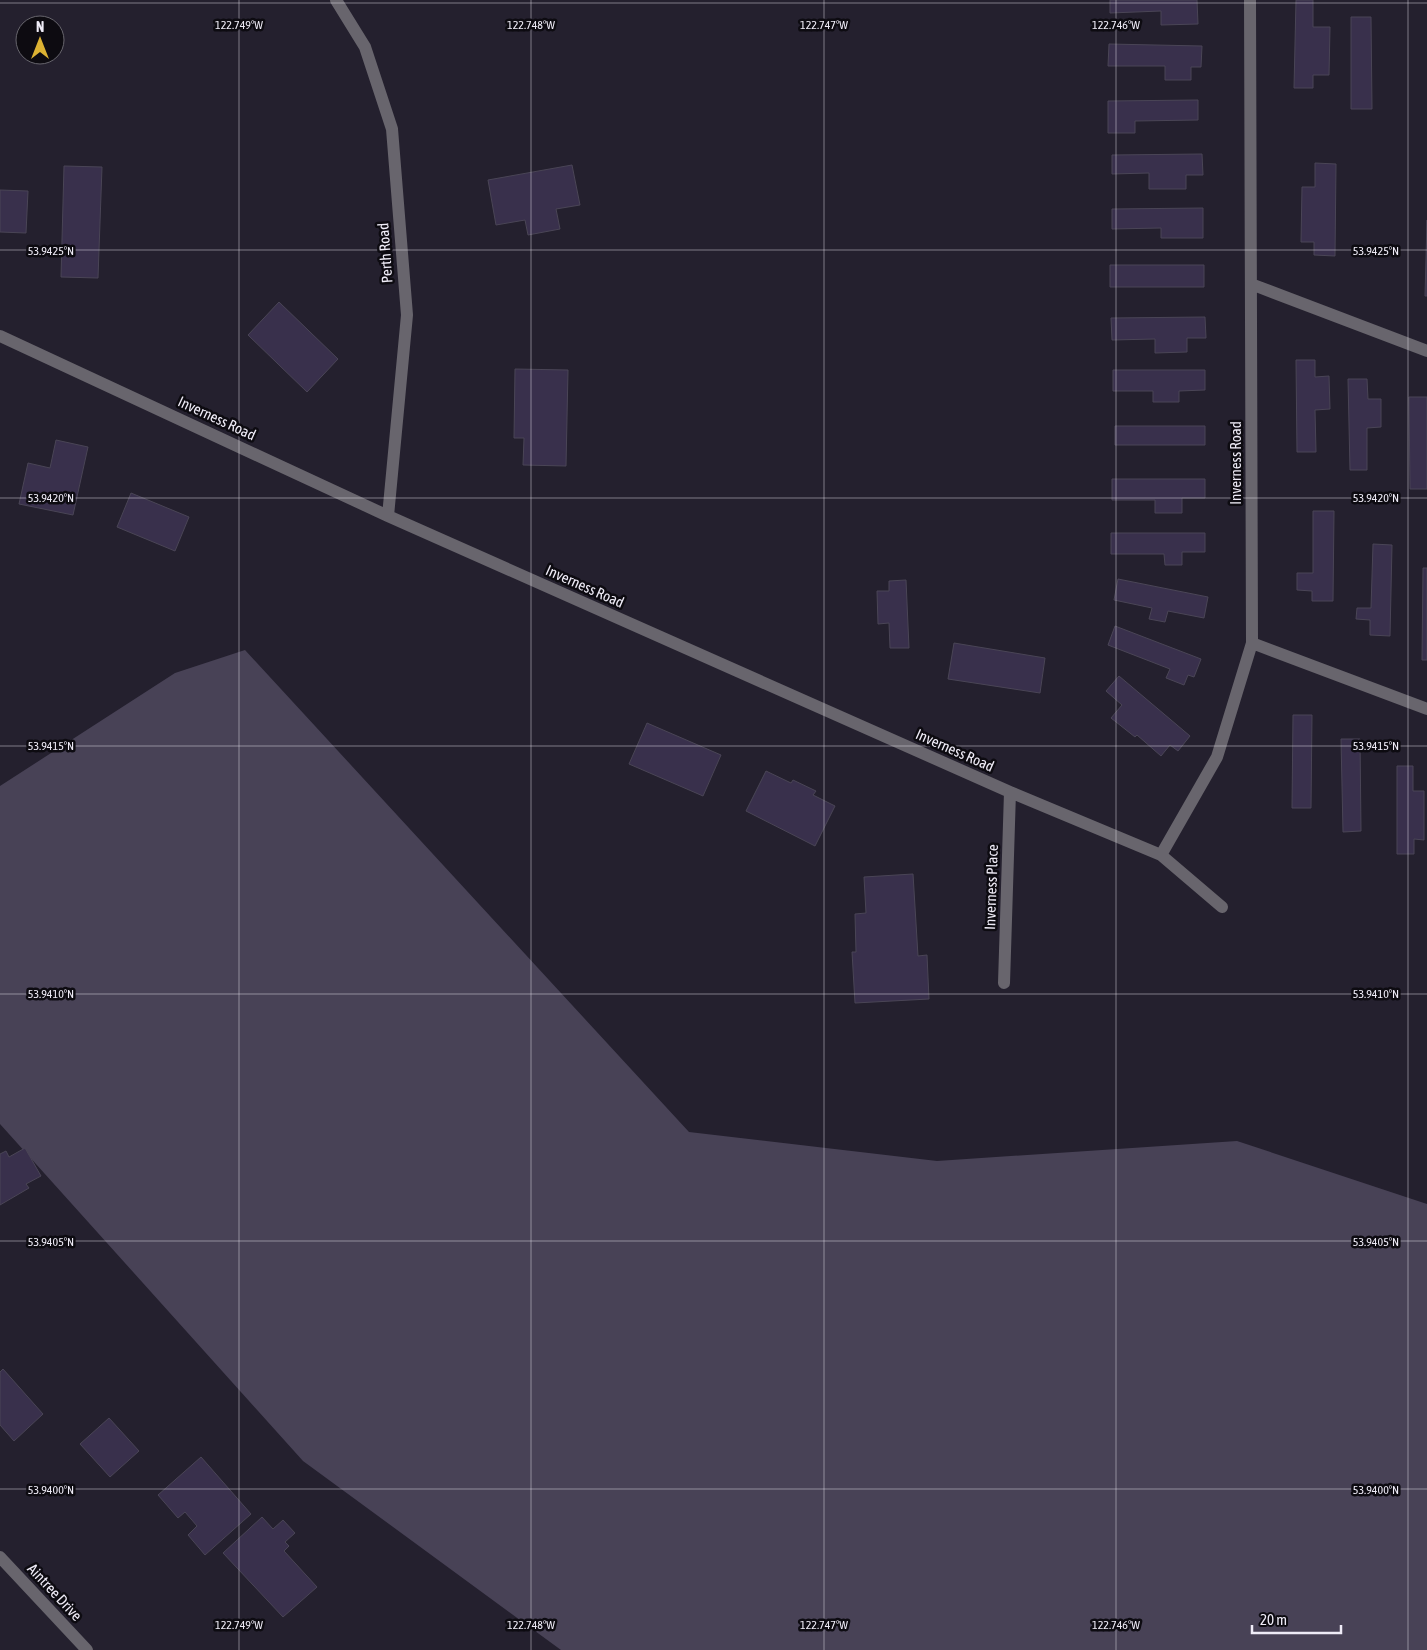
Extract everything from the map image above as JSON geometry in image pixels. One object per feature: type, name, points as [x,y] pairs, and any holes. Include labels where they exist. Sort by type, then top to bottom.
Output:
[{"type":"street","name":"Perth Road","points":[[336,0],[365,47],[392,129],[406,315],[388,516]]},
{"type":"street","name":"Inverness Road","points":[[1161,855],[1217,757],[1252,643],[1250,0]]},
{"type":"street","points":[[1251,284],[1427,351]]},
{"type":"street","name":"Inverness Road","points":[[0,336],[388,516],[1010,792],[1161,855],[1222,907]]},
{"type":"street","points":[[1252,643],[1427,710]]},
{"type":"street","name":"Inverness Place","points":[[1004,983],[1010,792]]},
{"type":"street","name":"Aintree Drive","points":[[0,1557],[87,1650]]},
{"type":"shaded area","points":[[245,650],[689,1132],[937,1161],[1237,1141],[1427,1204],[1427,1650],[561,1650],[303,1461],[0,1124],[0,786],[175,673]]},
{"type":"building","points":[[1110,0],[1197,0],[1198,24],[1161,25],[1161,11],[1110,13]]},
{"type":"building","points":[[1296,0],[1313,0],[1313,27],[1330,27],[1329,75],[1313,75],[1313,88],[1294,88]]},
{"type":"building","points":[[1351,17],[1371,17],[1372,109],[1351,109]]},
{"type":"building","points":[[1109,44],[1202,46],[1201,67],[1191,67],[1191,80],[1165,80],[1165,66],[1108,66]]},
{"type":"building","points":[[1198,100],[1198,120],[1135,121],[1135,133],[1108,133],[1108,101]]},
{"type":"building","points":[[1202,154],[1203,175],[1186,175],[1186,189],[1149,189],[1149,173],[1112,174],[1112,155]]},
{"type":"building","points":[[1315,163],[1336,164],[1335,256],[1314,255],[1314,242],[1301,242],[1302,187],[1315,187]]},
{"type":"building","points":[[572,165],[580,205],[556,209],[560,229],[528,235],[525,220],[496,225],[488,180]]},
{"type":"building","points":[[64,166],[102,167],[98,278],[61,277]]},
{"type":"building","points":[[0,190],[28,191],[26,233],[0,232]]},
{"type":"building","points":[[1203,208],[1203,238],[1161,238],[1161,228],[1112,229],[1112,209]]},
{"type":"building","points":[[1427,220],[1427,296],[1425,296]]},
{"type":"building","points":[[1110,265],[1204,265],[1204,287],[1110,287]]},
{"type":"building","points":[[279,302],[338,359],[307,392],[248,335]]},
{"type":"building","points":[[1205,317],[1206,338],[1187,338],[1187,352],[1155,353],[1155,339],[1112,340],[1111,318]]},
{"type":"building","points":[[1296,360],[1315,360],[1315,377],[1329,376],[1330,409],[1315,410],[1316,452],[1297,452]]},
{"type":"building","points":[[515,369],[568,370],[566,466],[523,465],[524,438],[514,438]]},
{"type":"building","points":[[1113,370],[1205,370],[1205,390],[1179,391],[1179,402],[1153,402],[1153,391],[1113,391]]},
{"type":"building","points":[[1348,379],[1367,379],[1368,399],[1381,399],[1381,427],[1367,428],[1367,470],[1350,470]]},
{"type":"building","points":[[1409,397],[1427,397],[1427,489],[1410,489]]},
{"type":"building","points":[[1115,426],[1205,426],[1205,445],[1115,445]]},
{"type":"building","points":[[56,440],[88,447],[73,515],[19,504],[28,463],[50,468]]},
{"type":"building","points":[[1112,479],[1205,479],[1205,498],[1182,498],[1182,513],[1155,513],[1155,500],[1112,500]]},
{"type":"building","points":[[131,493],[189,517],[175,551],[117,527]]},
{"type":"building","points":[[1313,511],[1334,511],[1333,601],[1312,601],[1312,591],[1297,590],[1297,573],[1313,573]]},
{"type":"building","points":[[1111,533],[1205,533],[1205,552],[1182,552],[1182,565],[1165,565],[1164,554],[1111,554]]},
{"type":"building","points":[[1373,544],[1392,545],[1390,636],[1370,635],[1370,620],[1356,619],[1357,608],[1371,608]]},
{"type":"building","points":[[1423,568],[1427,568],[1427,660],[1422,660]]},
{"type":"building","points":[[1118,579],[1208,597],[1204,618],[1168,611],[1165,622],[1149,619],[1152,608],[1114,600]]},
{"type":"building","points":[[906,580],[909,648],[890,648],[889,623],[878,624],[877,591],[889,591],[889,581]]},
{"type":"building","points":[[1115,626],[1201,659],[1194,677],[1188,675],[1184,685],[1166,678],[1170,669],[1108,645]]},
{"type":"building","points":[[954,643],[1045,658],[1040,693],[948,679]]},
{"type":"building","points":[[1119,676],[1190,736],[1178,751],[1170,745],[1161,756],[1137,735],[1135,737],[1111,718],[1122,705],[1106,691]]},
{"type":"building","points":[[1293,715],[1312,715],[1311,808],[1292,808]]},
{"type":"building","points":[[647,723],[721,755],[703,796],[629,764]]},
{"type":"building","points":[[1341,739],[1360,739],[1361,831],[1343,832]]},
{"type":"building","points":[[1397,766],[1413,766],[1413,791],[1424,791],[1424,840],[1414,839],[1414,854],[1397,854]]},
{"type":"building","points":[[766,771],[791,783],[793,780],[816,791],[813,795],[835,806],[815,846],[746,811]]},
{"type":"building","points":[[913,874],[918,956],[927,955],[929,999],[855,1003],[852,952],[856,952],[855,914],[866,913],[864,877]]},
{"type":"building","points":[[25,1148],[41,1176],[26,1184],[29,1188],[0,1205],[0,1154],[6,1151],[9,1157]]},
{"type":"building","points":[[3,1369],[43,1414],[14,1441],[0,1425],[0,1372]]},
{"type":"building","points":[[109,1418],[139,1451],[110,1477],[80,1444]]},
{"type":"building","points":[[201,1457],[251,1514],[205,1555],[188,1535],[197,1526],[185,1512],[178,1518],[158,1495]]},
{"type":"building","points":[[262,1517],[273,1529],[283,1520],[295,1533],[285,1542],[289,1546],[284,1551],[317,1587],[283,1617],[223,1553]]}]
